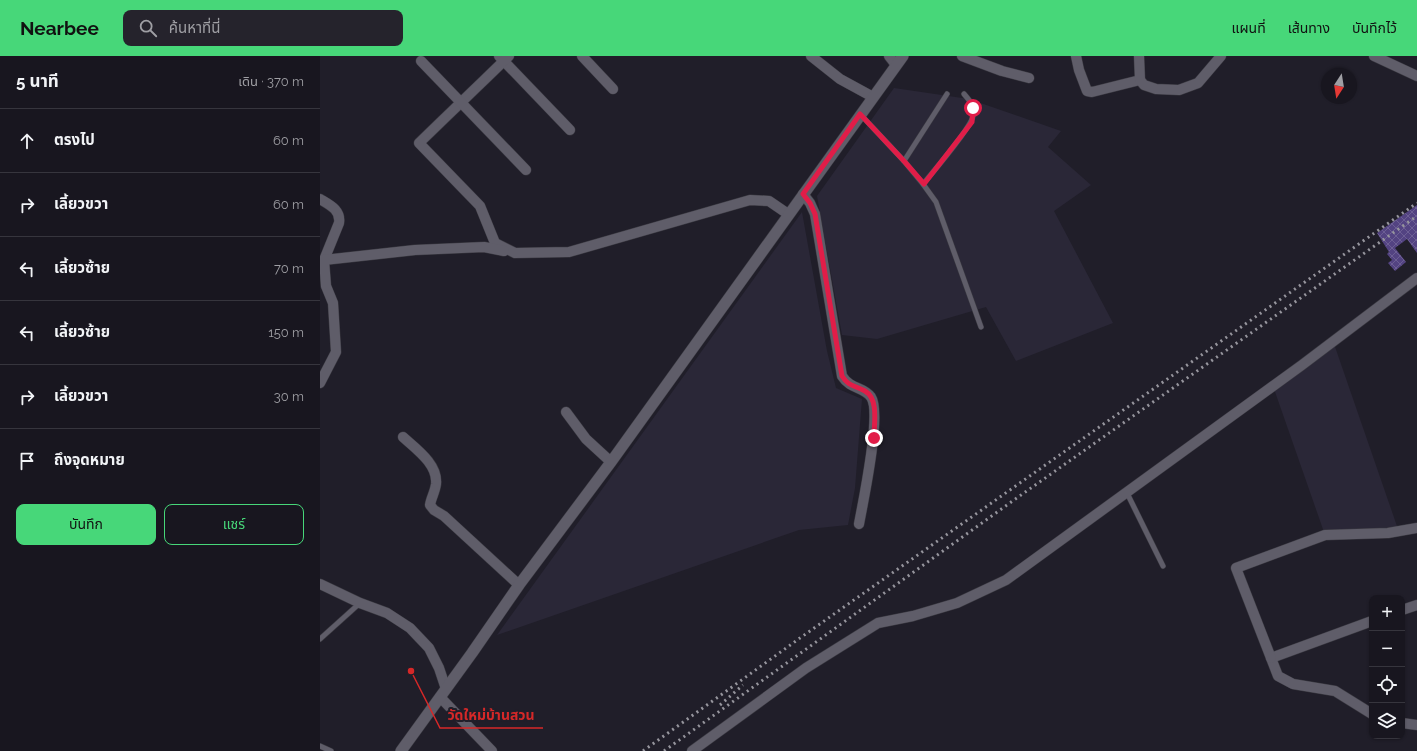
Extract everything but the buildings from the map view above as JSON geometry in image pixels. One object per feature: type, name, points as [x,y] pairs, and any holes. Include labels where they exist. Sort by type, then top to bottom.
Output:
[{"type":"street","points":[[582,56],[613,90]]},
{"type":"street","points":[[811,56],[840,79],[873,97]]},
{"type":"street","points":[[401,751],[519,584],[611,462],[900,60],[889,56]]},
{"type":"street","points":[[962,56],[1002,71],[1029,78]]},
{"type":"street","points":[[1076,56],[1079,70],[1087,91],[1092,92],[1140,80]]},
{"type":"street","points":[[1139,56],[1140,80],[1144,85],[1156,89],[1179,90],[1198,83],[1221,56]]},
{"type":"street","points":[[1374,56],[1417,76]]},
{"type":"street","points":[[515,253],[495,243],[480,206],[419,143],[504,58],[570,130]]},
{"type":"street","points":[[421,61],[526,170]]},
{"type":"street","points":[[803,194],[810,203],[815,214],[842,376],[846,383],[865,391],[872,397],[874,407],[874,438],[858,524]]},
{"type":"street","points":[[320,199],[338,212],[340,217],[324,260],[326,286],[333,303],[336,352],[320,384]]},
{"type":"street","points":[[324,260],[415,250],[484,247],[515,253],[569,252],[750,200],[769,202],[788,214]]},
{"type":"street","points":[[692,751],[806,668],[878,623],[913,616],[957,602],[1006,580],[1302,365],[1417,278]]},
{"type":"street","points":[[566,412],[586,439],[611,462]]},
{"type":"street","points":[[403,437],[425,458],[432,467],[436,486],[430,500],[430,506],[444,516],[519,584]]},
{"type":"street","points":[[1369,712],[1335,691],[1294,684],[1278,676],[1236,568],[1325,535],[1388,533],[1417,528]]},
{"type":"street","points":[[320,584],[360,603],[387,613],[410,628],[429,648],[440,668],[443,693],[492,751]]},
{"type":"street","points":[[1405,609],[1417,605]]},
{"type":"street","points":[[1271,658],[1369,622]]},
{"type":"street","points":[[1405,723],[1417,725]]},
{"type":"lane","points":[[904,161],[947,94]]},
{"type":"lane","points":[[924,184],[972,122],[973,108],[971,102],[964,94]]},
{"type":"lane","points":[[860,114],[924,184],[936,202],[981,327]]},
{"type":"lane","points":[[1126,493],[1163,566]]},
{"type":"lane","points":[[320,639],[360,603]]},
{"type":"lane","points":[[320,746],[331,751]]},
{"type":"shaded area","points":[[894,88],[969,99],[1061,131],[1048,147],[1091,185],[1054,211],[1113,323],[1016,361],[986,307],[877,339],[842,335],[817,196]]},
{"type":"shaded area","points":[[802,212],[827,351],[836,388],[862,399],[855,488],[848,525],[799,530],[497,635]]},
{"type":"shaded area","points":[[1333,341],[1399,532],[1325,535],[1273,386]]},
{"type":"railway","points":[[643,751],[800,638],[1417,203]]},
{"type":"railway","points":[[664,751],[1014,500],[1417,216]]},
{"type":"railway","points":[[720,705],[743,685]]},
{"type":"place","name":"วัดใหม่บ้านสวน","points":[[411,671]]},
{"type":"route","points":[[874,438],[874,407],[872,397],[865,391],[846,383],[842,376],[815,214],[810,203],[803,194],[860,114],[924,184],[972,122],[973,108]]}]
